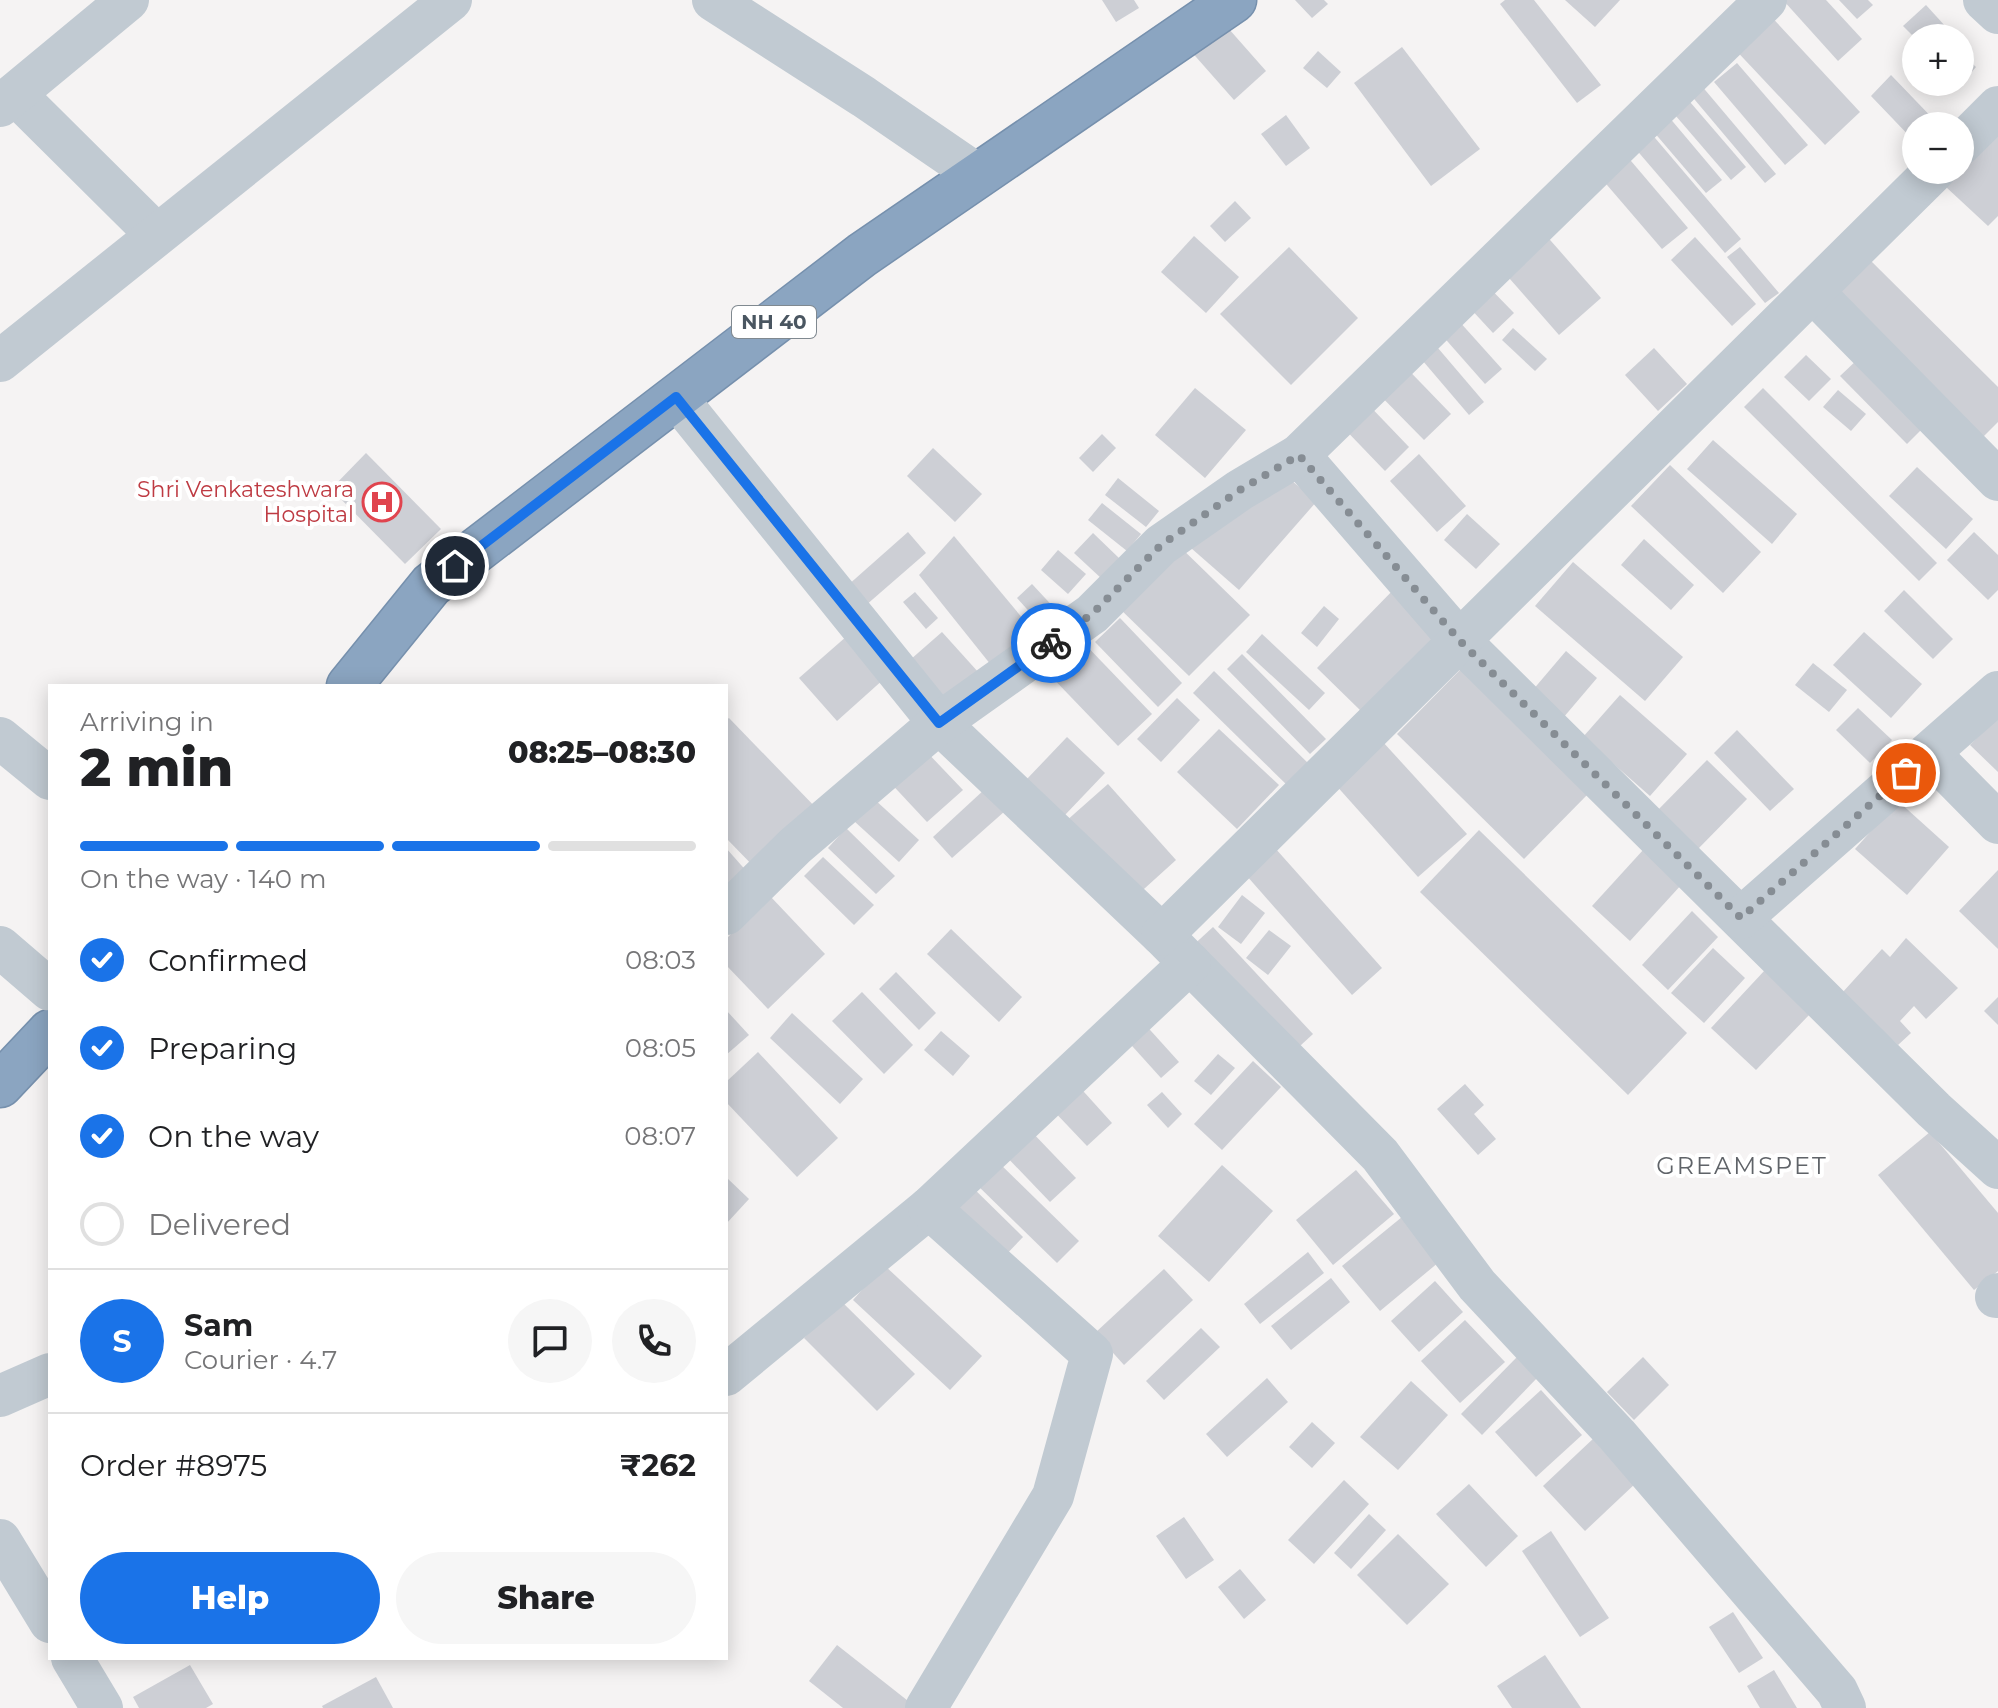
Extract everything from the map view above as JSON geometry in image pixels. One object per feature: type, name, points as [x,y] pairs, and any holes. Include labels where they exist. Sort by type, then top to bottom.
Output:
[{"type":"highway","name":"NH 40","points":[[351,684],[431,585],[862,255],[1234,0]]},
{"type":"highway","points":[[0,1085],[48,1034]]},
{"type":"street","points":[[128,0],[7,100],[156,234]]},
{"type":"street","points":[[0,361],[451,0]]},
{"type":"street","points":[[713,0],[978,175]]},
{"type":"street","points":[[728,912],[795,846],[939,723],[1092,614],[1161,545],[1240,490],[1299,455],[1766,0]]},
{"type":"street","points":[[1984,0],[1998,13]]},
{"type":"street","points":[[1974,131],[1998,107]]},
{"type":"street","points":[[728,1373],[929,1208],[1176,949],[1460,641],[1921,184]]},
{"type":"street","points":[[1813,292],[1998,480]]},
{"type":"street","points":[[676,397],[939,723],[1176,949],[1380,1155],[1477,1285],[1617,1435],[1837,1691],[1845,1708]]},
{"type":"street","points":[[1299,455],[1460,641],[1934,1110],[1998,1168]]},
{"type":"street","points":[[1741,918],[1998,692]]},
{"type":"street","points":[[0,738],[48,777]]},
{"type":"street","points":[[1929,753],[1998,823]]},
{"type":"street","points":[[0,947],[48,988]]},
{"type":"street","points":[[926,1708],[1053,1496],[1092,1354],[929,1208]]},
{"type":"street","points":[[0,1396],[48,1375]]},
{"type":"street","points":[[0,1540],[48,1619]]},
{"type":"street","points":[[73,1660],[102,1708]]},
{"type":"building","points":[[1102,0],[1134,0],[1139,8],[1116,22]]},
{"type":"building","points":[[1295,0],[1324,0],[1328,4],[1312,18]]},
{"type":"building","points":[[1505,0],[1534,0],[1601,85],[1577,103],[1500,4]]},
{"type":"building","points":[[1565,0],[1620,0],[1595,27]]},
{"type":"building","points":[[1783,0],[1826,0],[1862,39],[1838,61]]},
{"type":"building","points":[[1839,0],[1868,0],[1873,5],[1857,19]]},
{"type":"building","points":[[1926,5],[1943,24],[1905,24]]},
{"type":"building","points":[[1766,11],[1860,112],[1825,145],[1730,44]]},
{"type":"building","points":[[1221,20],[1266,71],[1234,100],[1189,49]]},
{"type":"building","points":[[1402,47],[1480,149],[1431,186],[1354,83]]},
{"type":"building","points":[[1318,51],[1341,72],[1327,88],[1303,68]]},
{"type":"building","points":[[1737,63],[1808,145],[1785,165],[1714,82]]},
{"type":"building","points":[[1891,75],[1902,86],[1902,96],[1911,96],[1927,112],[1902,112],[1902,128],[1871,96]]},
{"type":"building","points":[[1695,78],[1776,174],[1765,183],[1684,87]]},
{"type":"building","points":[[1678,88],[1746,167],[1731,180],[1663,101]]},
{"type":"building","points":[[1663,110],[1722,180],[1706,193],[1647,124]]},
{"type":"building","points":[[1286,115],[1310,148],[1286,166],[1261,134]]},
{"type":"building","points":[[1644,125],[1741,239],[1725,253],[1628,140]]},
{"type":"building","points":[[1998,132],[1998,216],[1988,226],[1946,187],[1949,184],[1974,184],[1974,157]]},
{"type":"building","points":[[1620,148],[1688,228],[1662,249],[1595,171]]},
{"type":"building","points":[[1235,201],[1251,218],[1225,242],[1210,226]]},
{"type":"building","points":[[1537,225],[1601,298],[1559,335],[1495,262]]},
{"type":"building","points":[[1194,236],[1239,277],[1206,313],[1161,272]]},
{"type":"building","points":[[1695,237],[1756,304],[1732,326],[1671,260]]},
{"type":"building","points":[[1289,247],[1358,318],[1291,385],[1220,314]]},
{"type":"building","points":[[1740,247],[1779,293],[1765,303],[1727,257]]},
{"type":"building","points":[[1868,258],[1998,387],[1998,422],[1974,446],[1826,300]]},
{"type":"building","points":[[1476,274],[1514,313],[1493,333],[1456,293]]},
{"type":"building","points":[[1449,310],[1502,369],[1485,384],[1433,325]]},
{"type":"building","points":[[1513,328],[1547,359],[1535,371],[1502,340]]},
{"type":"building","points":[[1426,334],[1484,402],[1469,415],[1411,347]]},
{"type":"building","points":[[1654,348],[1687,384],[1658,411],[1625,375]]},
{"type":"building","points":[[1392,353],[1451,414],[1424,440],[1365,380]]},
{"type":"building","points":[[1806,355],[1831,379],[1809,401],[1784,377]]},
{"type":"building","points":[[1858,359],[1925,426],[1907,444],[1840,376]]},
{"type":"building","points":[[1195,388],[1246,430],[1205,478],[1155,435]]},
{"type":"building","points":[[1763,388],[1937,563],[1919,581],[1744,407]]},
{"type":"building","points":[[1838,390],[1866,414],[1851,431],[1823,407]]},
{"type":"building","points":[[1361,397],[1409,447],[1385,471],[1336,420]]},
{"type":"building","points":[[1102,434],[1116,448],[1093,472],[1079,458]]},
{"type":"building","points":[[1713,440],[1797,514],[1772,544],[1687,469]]},
{"type":"building","points":[[933,448],[982,494],[955,522],[907,476]]},
{"type":"building","points":[[366,453],[441,529],[405,564],[331,489]]},
{"type":"building","points":[[1419,454],[1466,506],[1437,532],[1390,481]]},
{"type":"building","points":[[1670,465],[1761,552],[1723,593],[1631,506]]},
{"type":"building","points":[[1917,467],[1973,519],[1946,549],[1889,496]]},
{"type":"building","points":[[1278,470],[1317,501],[1239,590],[1191,548]]},
{"type":"building","points":[[1118,478],[1159,511],[1146,527],[1105,495]]},
{"type":"building","points":[[1102,503],[1141,534],[1127,551],[1088,520]]},
{"type":"building","points":[[1467,514],[1500,544],[1476,569],[1444,540]]},
{"type":"building","points":[[908,532],[926,553],[865,606],[847,586]]},
{"type":"building","points":[[1974,532],[1998,555],[1998,590],[1988,600],[1947,560]]},
{"type":"building","points":[[1093,533],[1120,559],[1102,579],[1074,553]]},
{"type":"building","points":[[954,536],[1034,632],[991,665],[919,575]]},
{"type":"building","points":[[1644,539],[1694,585],[1671,610],[1621,565]]},
{"type":"building","points":[[1175,542],[1250,615],[1189,676],[1115,604]]},
{"type":"building","points":[[1058,550],[1086,574],[1068,594],[1041,570]]},
{"type":"building","points":[[1573,562],[1683,657],[1645,701],[1535,606]]},
{"type":"building","points":[[1400,583],[1445,628],[1362,712],[1317,668]]},
{"type":"building","points":[[1032,584],[1058,612],[1043,627],[1017,598]]},
{"type":"building","points":[[1904,590],[1953,639],[1933,659],[1884,611]]},
{"type":"building","points":[[915,592],[938,618],[926,629],[903,602]]},
{"type":"building","points":[[1324,606],[1339,619],[1317,647],[1301,633]]},
{"type":"building","points":[[1120,618],[1182,683],[1158,707],[1095,642]]},
{"type":"building","points":[[942,632],[979,673],[947,702],[910,660]]},
{"type":"building","points":[[1864,632],[1922,684],[1891,718],[1833,665]]},
{"type":"building","points":[[1262,634],[1325,693],[1309,710],[1246,652]]},
{"type":"building","points":[[847,636],[885,678],[837,721],[799,678]]},
{"type":"building","points":[[1079,638],[1152,714],[1118,746],[1045,670]]},
{"type":"building","points":[[1566,651],[1597,678],[1563,718],[1532,691]]},
{"type":"building","points":[[1242,654],[1326,739],[1310,754],[1227,669]]},
{"type":"building","points":[[1813,663],[1847,690],[1829,712],[1795,685]]},
{"type":"building","points":[[1461,669],[1589,793],[1524,859],[1397,734]]},
{"type":"building","points":[[1214,671],[1311,766],[1290,788],[1193,693]]},
{"type":"building","points":[[1620,695],[1687,754],[1650,796],[1583,737]]},
{"type":"building","points":[[1177,698],[1200,720],[1161,762],[1137,739]]},
{"type":"building","points":[[1858,708],[1892,740],[1870,763],[1836,730]]},
{"type":"building","points":[[1998,716],[1998,772],[1970,745]]},
{"type":"building","points":[[728,719],[821,813],[759,872],[728,840]]},
{"type":"building","points":[[1219,729],[1279,785],[1237,829],[1177,772]]},
{"type":"building","points":[[1737,730],[1794,789],[1770,811],[1714,753]]},
{"type":"building","points":[[1067,737],[1105,773],[1064,816],[1026,780]]},
{"type":"building","points":[[1382,741],[1467,834],[1418,877],[1334,783]]},
{"type":"building","points":[[922,747],[963,790],[927,822],[885,777]]},
{"type":"building","points":[[1707,760],[1747,799],[1696,851],[1656,812]]},
{"type":"building","points":[[1108,784],[1176,860],[1134,898],[1065,822]]},
{"type":"building","points":[[985,789],[1005,811],[952,858],[933,837]]},
{"type":"building","points":[[874,799],[919,840],[899,862],[854,821]]},
{"type":"building","points":[[1898,801],[1949,847],[1907,895],[1855,849]]},
{"type":"building","points":[[846,828],[895,876],[876,894],[828,848]]},
{"type":"building","points":[[1479,830],[1687,1033],[1628,1095],[1420,892]]},
{"type":"building","points":[[1275,848],[1382,968],[1352,995],[1246,875]]},
{"type":"building","points":[[1644,849],[1682,884],[1630,941],[1592,906]]},
{"type":"building","points":[[728,850],[749,874],[728,889]]},
{"type":"building","points":[[823,857],[874,905],[854,925],[804,876]]},
{"type":"building","points":[[1998,870],[1998,949],[1959,911]]},
{"type":"building","points":[[1242,895],[1265,913],[1241,944],[1218,927]]},
{"type":"building","points":[[770,896],[825,954],[768,1009],[728,967],[728,937]]},
{"type":"building","points":[[1692,911],[1718,937],[1668,990],[1642,965]]},
{"type":"building","points":[[1213,927],[1313,1034],[1288,1057],[1188,950]]},
{"type":"building","points":[[951,929],[1022,997],[999,1022],[927,954]]},
{"type":"building","points":[[1269,930],[1291,946],[1268,975],[1246,958]]},
{"type":"building","points":[[1906,938],[1958,988],[1926,1019],[1914,1006],[1900,1021],[1911,1033],[1898,1045],[1842,993],[1882,949],[1890,957]]},
{"type":"building","points":[[1713,948],[1745,978],[1704,1023],[1671,993]]},
{"type":"building","points":[[1765,970],[1810,1014],[1756,1070],[1711,1028]]},
{"type":"building","points":[[896,972],[936,1013],[919,1030],[879,989]]},
{"type":"building","points":[[862,992],[913,1045],[884,1074],[832,1021]]},
{"type":"building","points":[[1998,997],[1998,1025],[1984,1011]]},
{"type":"building","points":[[728,1012],[749,1035],[728,1053]]},
{"type":"building","points":[[792,1013],[863,1079],[840,1104],[770,1038]]},
{"type":"building","points":[[1142,1021],[1179,1062],[1161,1078],[1124,1037]]},
{"type":"building","points":[[941,1031],[970,1056],[953,1076],[924,1050]]},
{"type":"building","points":[[758,1052],[838,1138],[797,1177],[728,1104],[728,1080]]},
{"type":"building","points":[[1218,1054],[1235,1068],[1211,1095],[1194,1081]]},
{"type":"building","points":[[1253,1061],[1281,1087],[1222,1150],[1194,1124]]},
{"type":"building","points":[[1075,1082],[1112,1123],[1087,1146],[1049,1106]]},
{"type":"building","points":[[1465,1084],[1484,1105],[1474,1114],[1496,1139],[1478,1155],[1437,1109]]},
{"type":"building","points":[[1162,1092],[1182,1114],[1168,1128],[1147,1105]]},
{"type":"building","points":[[1029,1129],[1076,1178],[1050,1202],[1003,1153]]},
{"type":"building","points":[[1930,1132],[1998,1213],[1998,1271],[1974,1290],[1878,1175]]},
{"type":"building","points":[[994,1158],[1079,1241],[1057,1263],[972,1180]]},
{"type":"building","points":[[1222,1165],[1273,1211],[1209,1282],[1158,1236]]},
{"type":"building","points":[[1356,1170],[1394,1214],[1333,1265],[1296,1220]]},
{"type":"building","points":[[728,1179],[749,1199],[728,1222]]},
{"type":"building","points":[[964,1179],[1023,1237],[1000,1261],[941,1204]]},
{"type":"building","points":[[1402,1217],[1439,1262],[1380,1311],[1342,1266]]},
{"type":"building","points":[[1308,1252],[1324,1273],[1260,1324],[1244,1304]]},
{"type":"building","points":[[884,1265],[982,1356],[950,1390],[853,1300]]},
{"type":"building","points":[[1164,1269],[1193,1300],[1124,1365],[1095,1333]]},
{"type":"building","points":[[1331,1278],[1350,1302],[1291,1350],[1271,1326]]},
{"type":"building","points":[[1435,1281],[1463,1312],[1419,1352],[1391,1321]]},
{"type":"building","points":[[841,1301],[915,1374],[877,1411],[804,1338]]},
{"type":"building","points":[[1465,1320],[1505,1362],[1460,1403],[1421,1361]]},
{"type":"building","points":[[1201,1328],[1220,1347],[1164,1400],[1146,1381]]},
{"type":"building","points":[[1517,1357],[1538,1377],[1482,1435],[1461,1414]]},
{"type":"building","points":[[1643,1357],[1669,1385],[1634,1420],[1607,1392]]},
{"type":"building","points":[[1267,1378],[1288,1402],[1227,1457],[1206,1434]]},
{"type":"building","points":[[1411,1381],[1448,1415],[1398,1470],[1360,1437]]},
{"type":"building","points":[[1541,1390],[1582,1435],[1536,1477],[1495,1432]]},
{"type":"building","points":[[1312,1422],[1335,1443],[1312,1468],[1289,1447]]},
{"type":"building","points":[[1595,1437],[1637,1482],[1585,1531],[1543,1486]]},
{"type":"building","points":[[1344,1480],[1369,1504],[1314,1564],[1288,1540]]},
{"type":"building","points":[[1469,1484],[1518,1536],[1486,1567],[1436,1514]]},
{"type":"building","points":[[1369,1514],[1386,1530],[1351,1569],[1334,1553]]},
{"type":"building","points":[[1184,1517],[1214,1560],[1186,1579],[1156,1536]]},
{"type":"building","points":[[1551,1531],[1609,1618],[1580,1637],[1522,1551]]},
{"type":"building","points":[[1398,1534],[1449,1584],[1407,1625],[1357,1575]]},
{"type":"building","points":[[1240,1569],[1266,1600],[1244,1619],[1218,1587]]},
{"type":"building","points":[[1733,1612],[1763,1658],[1739,1673],[1709,1627]]},
{"type":"building","points":[[837,1645],[917,1708],[843,1708],[809,1681]]},
{"type":"building","points":[[1545,1655],[1581,1708],[1512,1708],[1497,1686]]},
{"type":"building","points":[[190,1665],[213,1704],[206,1708],[139,1708],[133,1697]]},
{"type":"building","points":[[1774,1670],[1797,1708],[1760,1708],[1747,1686]]},
{"type":"building","points":[[376,1677],[393,1708],[323,1708],[322,1706]]},
{"type":"way so far","points":[[1051,643],[1092,614],[1161,545],[1240,490],[1299,455],[1460,641],[1741,918],[1906,773]]},
{"type":"place","name":"Shri Venkateshwara Hospital","points":[[382,502]]},
{"type":"district","name":"GREAMSPET","points":[[1742,1166]]},
{"type":"route","points":[[455,566],[676,397],[939,723],[1051,643]]}]
